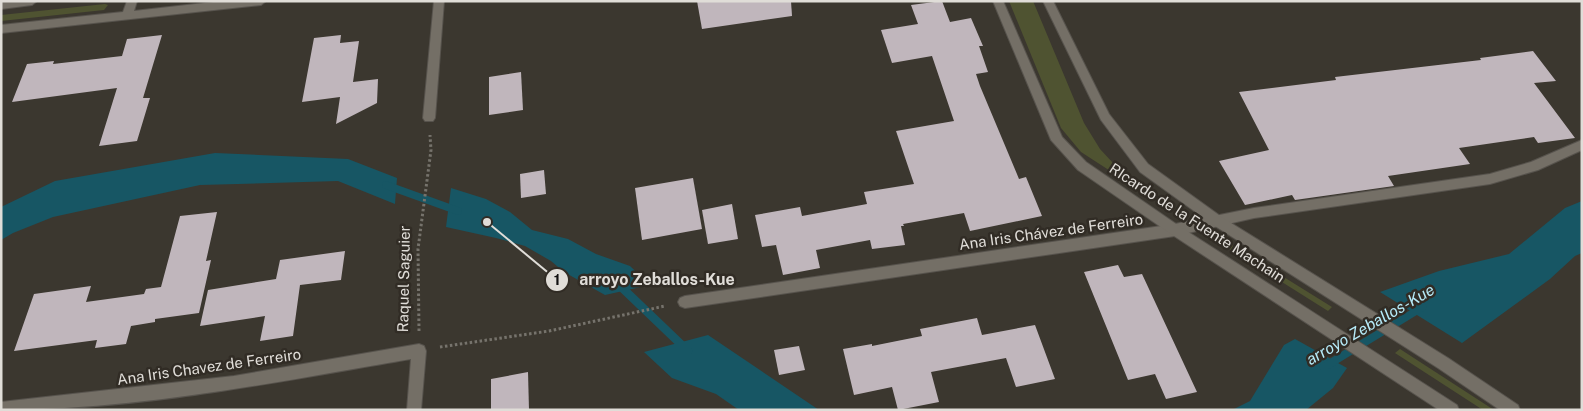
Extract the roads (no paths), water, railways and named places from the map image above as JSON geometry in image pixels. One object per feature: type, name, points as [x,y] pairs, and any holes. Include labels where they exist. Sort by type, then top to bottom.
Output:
[{"type":"street","points":[[1,5],[32,1]]},
{"type":"street","points":[[127,16],[132,1]]},
{"type":"street","points":[[1,29],[261,1]]},
{"type":"street","points":[[429,118],[439,1]]},
{"type":"street","name":"RIcardo de la Fuente Machain","points":[[998,1],[1057,140],[1082,166],[1175,230],[1452,410]]},
{"type":"street","name":"RIcardo de la Fuente Machain","points":[[1048,1],[1104,117],[1144,168],[1220,222],[1304,277],[1443,363],[1513,410]]},
{"type":"street","name":"Ana Iris Chávez de Ferreiro","points":[[685,302],[1175,230],[1254,214],[1490,179],[1534,166],[1582,145]]},
{"type":"street","name":"Ana Iris Chavez de Ferreiro","points":[[1,410],[234,383],[419,351]]},
{"type":"street","name":"Raquel Saguier","points":[[414,410],[419,351]]},
{"type":"water","points":[[215,153],[348,159],[397,178],[395,204],[338,181],[200,185],[53,217],[13,233],[1,240],[1,207],[55,181]]},
{"type":"water","points":[[451,188],[486,199],[510,212],[532,230],[568,239],[596,254],[630,266],[650,285],[605,295],[564,272],[551,261],[525,246],[446,227]]},
{"type":"water","points":[[1582,201],[1582,253],[1575,256],[1550,279],[1462,343],[1380,292],[1439,271],[1509,254],[1565,208]]},
{"type":"water","points":[[708,335],[819,410],[739,410],[716,394],[672,378],[644,352]]},
{"type":"water","points":[[1295,339],[1347,368],[1333,388],[1306,410],[1232,410],[1250,401],[1284,345]]},
{"type":"waterway","name":"arroyo Zeballos-Kue","points":[[386,185],[458,211]]},
{"type":"waterway","name":"arroyo Zeballos-Kue","points":[[616,282],[688,351]]},
{"type":"waterway","name":"arroyo Zeballos-Kue","points":[[1324,367],[1422,307]]},
{"type":"place","name":"arroyo Zeballos-Kue","points":[[487,222]]}]
